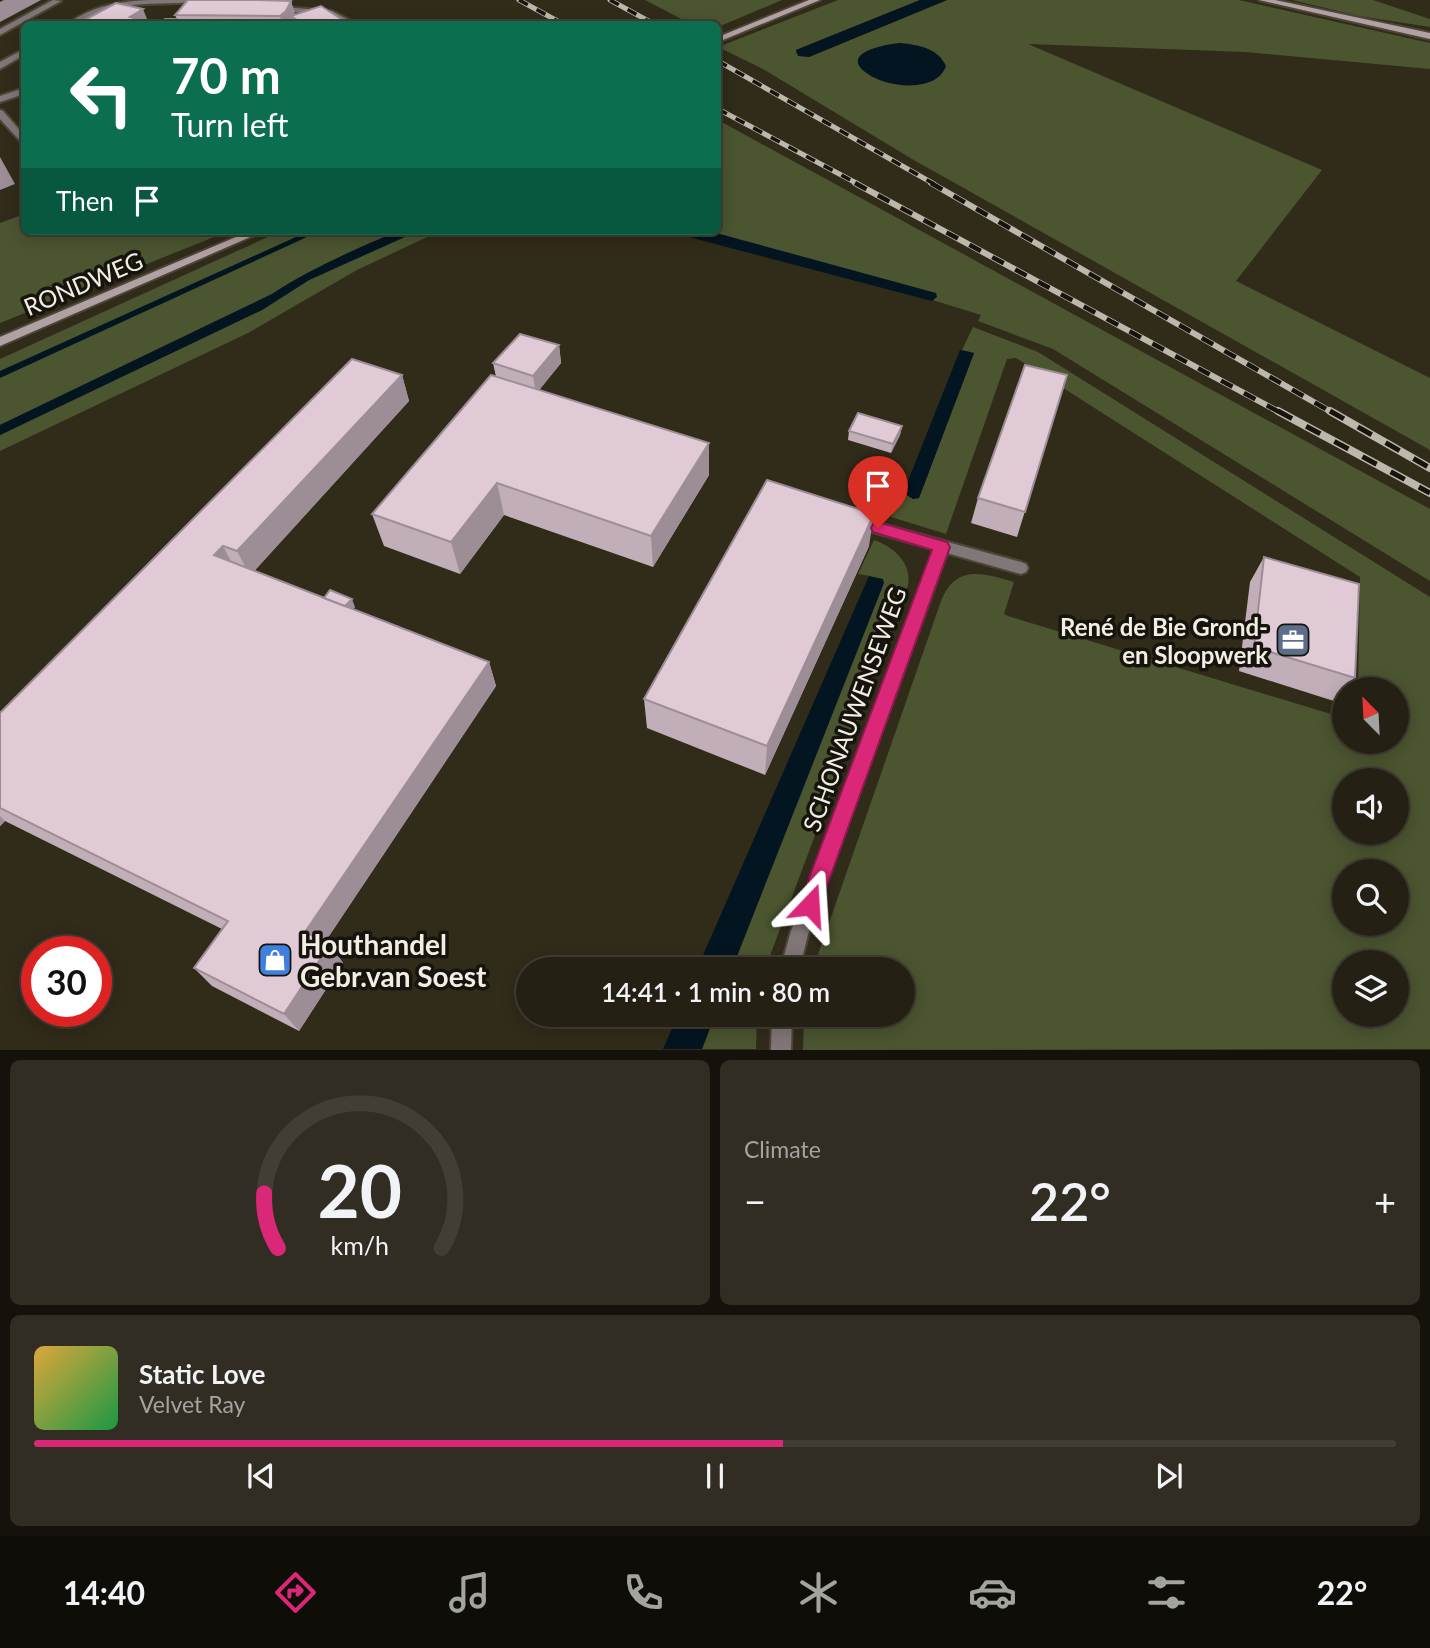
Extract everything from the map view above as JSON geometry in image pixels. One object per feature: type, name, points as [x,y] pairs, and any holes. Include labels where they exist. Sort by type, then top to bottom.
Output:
[{"type":"main road","points":[[721,39],[816,0]]},
{"type":"main road","points":[[1263,0],[1430,36]]},
{"type":"main road","name":"RONDWEG","points":[[0,342],[250,235]]},
{"type":"street","points":[[0,32],[57,1]]},
{"type":"street","points":[[78,21],[120,4],[200,1]]},
{"type":"street","points":[[265,8],[324,12],[347,21]]},
{"type":"street","points":[[2,63],[21,54]]},
{"type":"street","points":[[0,99],[21,92]]},
{"type":"street","points":[[0,113],[21,137]]},
{"type":"street","points":[[878,528],[1021,568]]},
{"type":"street","name":"SCHONAUWENSEWEG","points":[[793,957],[942,547]]},
{"type":"street","points":[[781,1049],[782,1027]]},
{"type":"green space","points":[[645,0],[782,0],[721,26],[721,21],[685,21]]},
{"type":"green space","points":[[838,0],[920,0],[796,50],[796,53],[809,57],[947,0],[1239,0],[1430,43],[1430,69],[1246,52],[1028,44],[1322,170],[1236,281],[1430,378],[1430,450],[912,159],[763,69],[721,48],[721,46]]},
{"type":"green space","points":[[1292,0],[1373,0],[1430,19],[1430,27],[1359,16]]},
{"type":"green space","points":[[721,122],[1430,509],[1430,581],[1053,349],[978,321],[981,315],[721,235]]},
{"type":"green space","points":[[21,215],[21,235],[219,235],[0,323],[0,223]]},
{"type":"green space","points":[[272,235],[389,235],[0,425],[0,359]]},
{"type":"green space","points":[[409,235],[431,235],[357,270],[248,333],[0,451],[0,435],[262,310],[309,280]]},
{"type":"green space","points":[[973,327],[1038,352],[1430,597],[1430,1049],[803,1050],[804,1027],[915,1027],[915,957],[817,957],[941,601],[954,581],[963,576],[981,574],[1014,582],[1004,614],[1008,616],[1332,714],[1332,754],[1409,754],[1409,677],[1358,677],[1360,577],[1016,358],[1007,359],[946,534],[891,517],[904,493],[913,499],[919,498],[974,353],[962,350]]},
{"type":"green space","points":[[874,540],[901,558],[908,572],[907,589],[769,957],[737,957],[870,576],[858,574]]},
{"type":"green space","points":[[710,1027],[757,1027],[756,1049],[702,1049]]},
{"type":"water","points":[[920,0],[947,0],[809,57],[798,56],[796,50]]},
{"type":"water","points":[[901,43],[921,46],[938,55],[946,66],[941,75],[922,84],[899,85],[876,79],[860,67],[858,60],[867,51]]},
{"type":"water","points":[[721,234],[936,293],[937,297],[932,301],[681,235]]},
{"type":"water","points":[[389,235],[409,235],[309,280],[262,310],[0,435],[0,425],[272,294],[334,260]]},
{"type":"water","points":[[960,350],[974,353],[919,498],[913,499],[904,491]]},
{"type":"water","points":[[869,576],[883,579],[884,583],[737,957],[702,957]]},
{"type":"water","points":[[673,1027],[710,1027],[702,1049],[663,1049]]},
{"type":"building","points":[[188,0],[291,1],[280,16],[175,15]]},
{"type":"building","points":[[116,3],[143,9],[130,17],[136,18],[130,21],[83,21]]},
{"type":"building","points":[[321,6],[344,21],[298,21],[291,16]]},
{"type":"building","points":[[520,334],[559,345],[533,376],[493,363]]},
{"type":"building","points":[[352,359],[402,375],[237,551],[223,546],[214,555],[489,662],[305,932],[330,944],[284,1014],[194,968],[228,921],[0,808],[0,713]]},
{"type":"building","points":[[1025,365],[1067,375],[1025,512],[978,498]]},
{"type":"building","points":[[491,375],[709,443],[651,536],[497,483],[451,542],[372,514]]},
{"type":"building","points":[[858,413],[902,426],[893,444],[849,431]]},
{"type":"building","points":[[767,480],[874,514],[767,746],[644,699]]},
{"type":"building","points":[[1264,557],[1359,584],[1355,677],[1254,647]]},
{"type":"building","points":[[330,590],[352,599],[345,606],[324,598]]},
{"type":"waterway","points":[[0,375],[307,235]]},
{"type":"railway","points":[[519,0],[558,21]]},
{"type":"railway","points":[[610,0],[648,21]]},
{"type":"railway","points":[[721,63],[934,184]]},
{"type":"railway","points":[[721,111],[858,184]]},
{"type":"railway","points":[[855,183],[1281,413]]},
{"type":"railway","points":[[931,183],[1333,413]]},
{"type":"railway","points":[[1278,411],[1430,493]]},
{"type":"railway","points":[[1330,411],[1430,468]]},
{"type":"place","name":"René de Bie Grond- en Sloopwerk","points":[[1293,640]]},
{"type":"place","name":"Houthandel Gebr.van Soest","points":[[275,960]]},
{"type":"route","points":[[810,905],[942,547],[878,528]]}]
